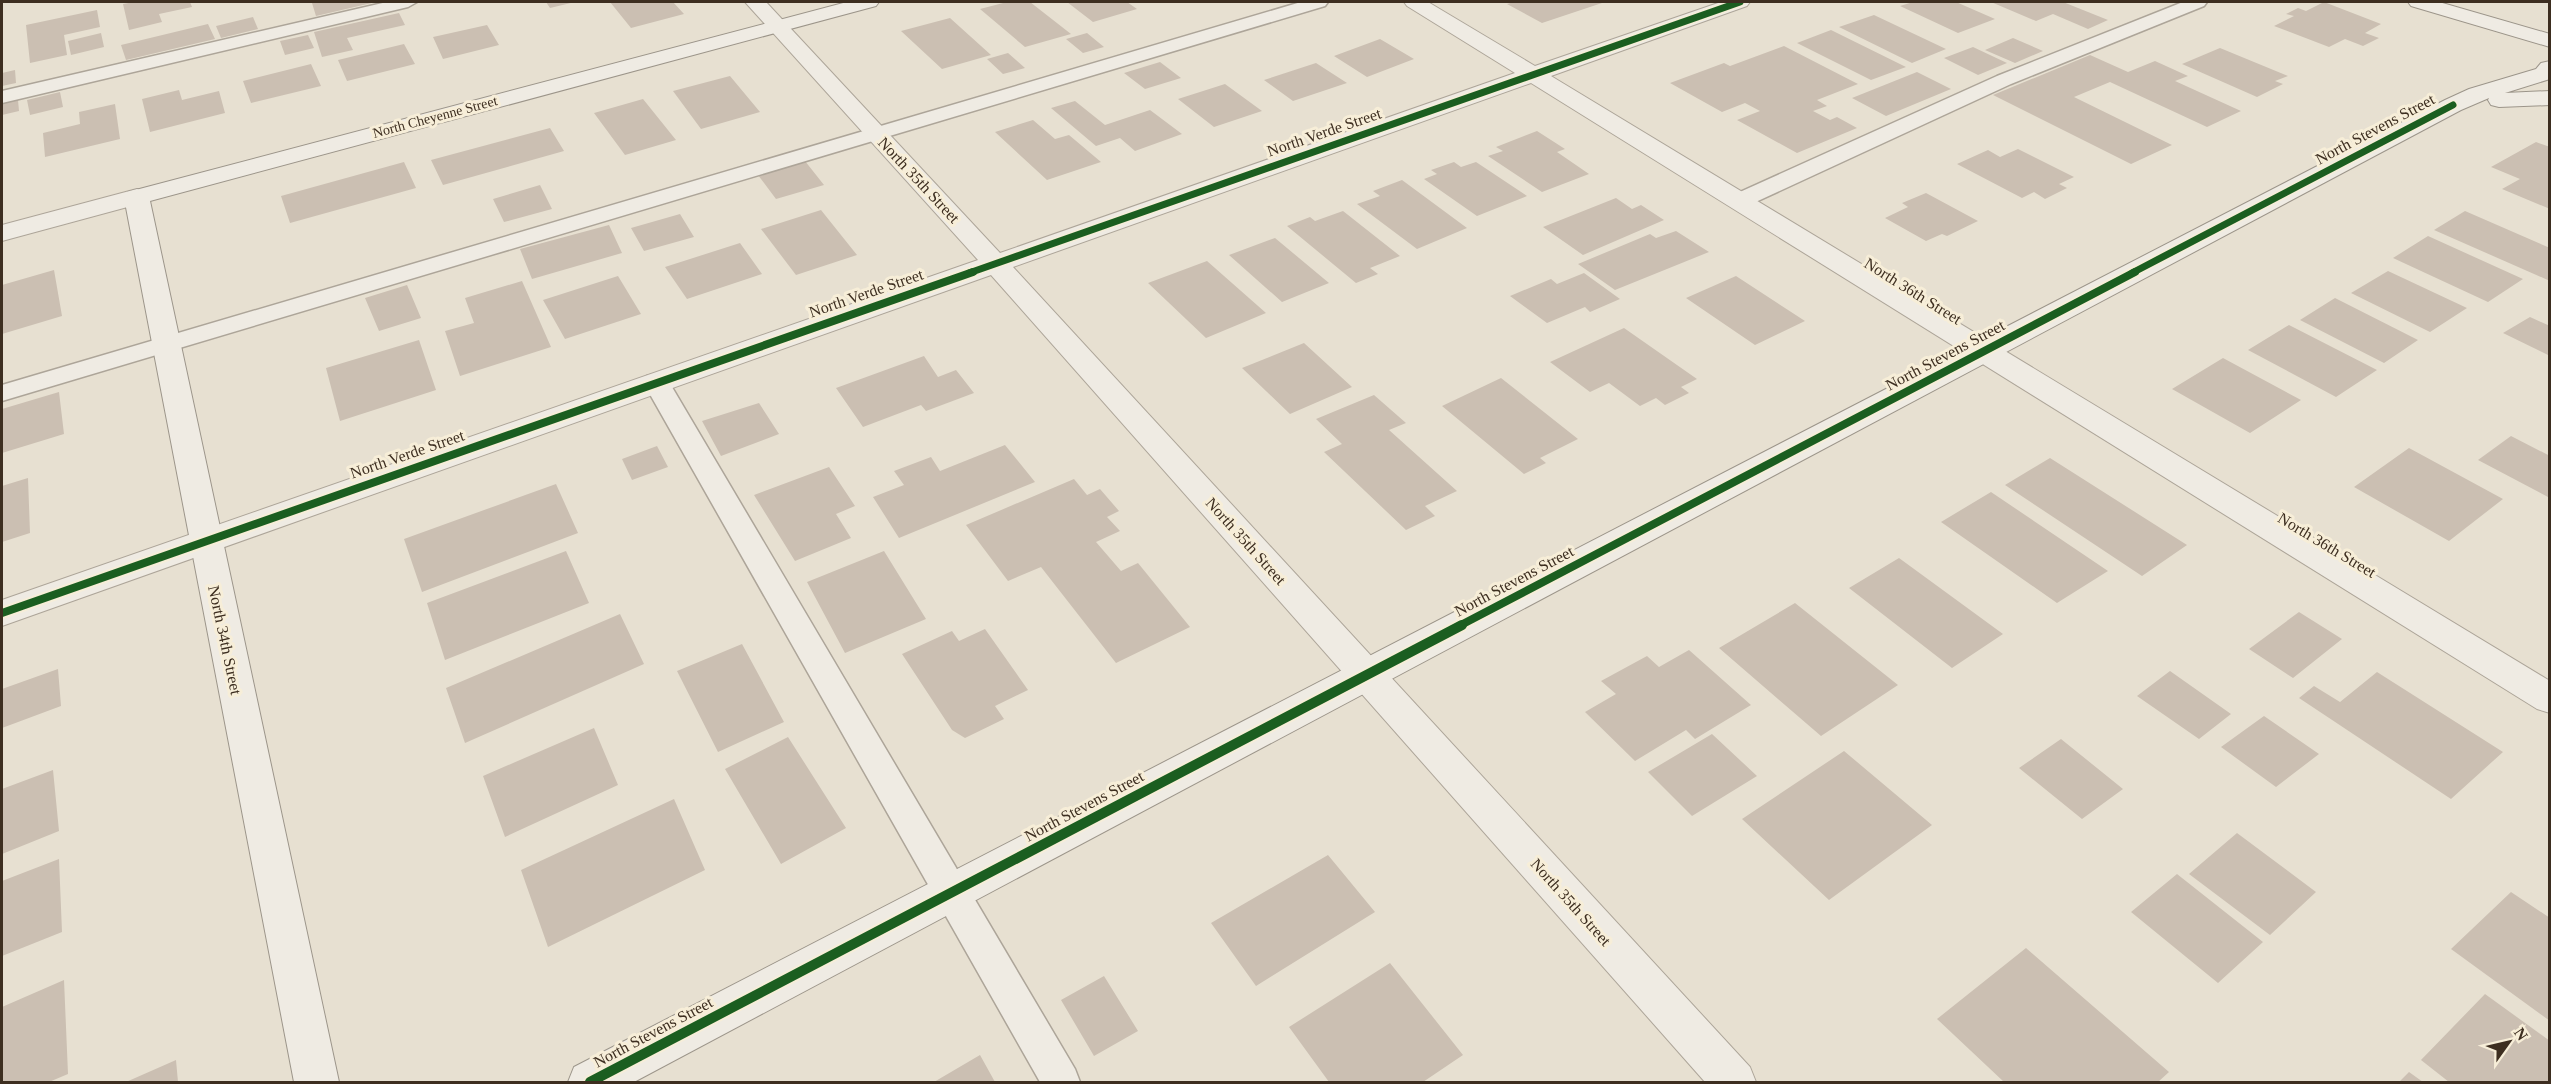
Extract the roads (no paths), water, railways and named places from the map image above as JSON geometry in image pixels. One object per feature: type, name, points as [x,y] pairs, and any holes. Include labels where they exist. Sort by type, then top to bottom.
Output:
[{"type":"street","name":"North 35th Street","points":[[755,2],[995,263],[1734,1083]]},
{"type":"street","name":"North Cheyenne Street","points":[[2,233],[869,2]]},
{"type":"street","name":"North 36th Street","points":[[1414,2],[1536,74],[1982,352],[2550,699]]},
{"type":"street","name":"North Verde Street","points":[[2,613],[1740,2]]},
{"type":"street","points":[[2426,4],[2549,59]]},
{"type":"street","name":"North Stevens Street","points":[[590,1083],[2453,105],[2477,94],[2544,74],[2549,59]]},
{"type":"street","name":"North Stevens Street","points":[[2453,105],[2522,98],[2550,98]]},
{"type":"street","name":"North 34th Street","points":[[137,197],[204,542],[316,1083]]},
{"type":"lane","points":[[2,97],[408,2]]},
{"type":"lane","points":[[2,393],[1319,2]]},
{"type":"lane","points":[[1740,201],[2004,80],[2198,2]]},
{"type":"lane","points":[[656,382],[1061,1083]]}]
